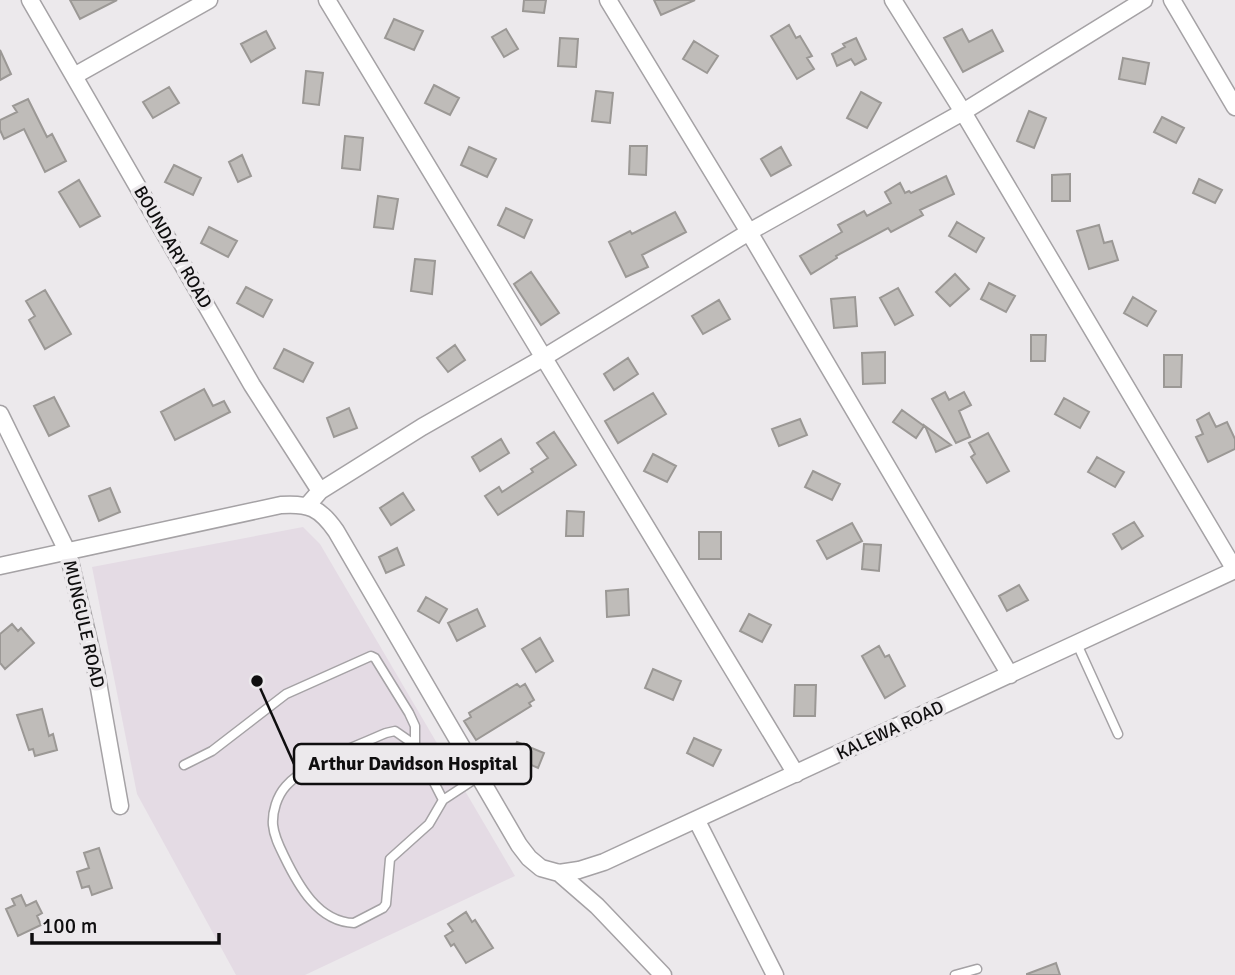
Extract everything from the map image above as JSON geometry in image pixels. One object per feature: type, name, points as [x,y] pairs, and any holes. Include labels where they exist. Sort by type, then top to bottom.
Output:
[{"type":"street","name":"BOUNDARY ROAD","points":[[30,0],[252,385],[320,491]]},
{"type":"street","points":[[74,76],[209,0]]},
{"type":"street","points":[[327,0],[796,774]]},
{"type":"street","points":[[608,0],[749,232],[1010,675]]},
{"type":"street","points":[[893,0],[963,112],[1235,570]]},
{"type":"street","points":[[307,506],[320,491],[422,427],[543,358],[749,232],[963,112],[1144,0]]},
{"type":"street","points":[[1172,0],[1235,107]]},
{"type":"street","name":"MUNGULE ROAD","points":[[0,414],[68,553],[96,671],[120,806]]},
{"type":"street","points":[[0,566],[281,505],[307,506],[320,512],[337,531],[478,777]]},
{"type":"street","name":"KALEWA ROAD","points":[[478,777],[529,858],[541,868],[559,873],[579,870],[604,862],[697,821],[1235,570]]},
{"type":"street","points":[[697,821],[775,975]]},
{"type":"street","points":[[559,873],[597,906],[663,975]]},
{"type":"lane","points":[[1077,644],[1118,734]]},
{"type":"lane","points":[[184,765],[212,751],[286,694],[366,656],[375,658],[409,713],[415,726],[415,745],[443,800]]},
{"type":"lane","points":[[415,745],[395,731],[386,733],[314,767],[286,786],[279,796],[273,822],[274,835],[294,878],[331,918],[348,923],[359,922],[383,908],[386,904],[390,859],[429,824],[443,800],[478,777]]},
{"type":"lane","points":[[955,975],[977,969]]},
{"type":"shaded area","points":[[303,527],[320,544],[515,876],[305,975],[236,975],[137,794],[92,567]]},
{"type":"building","points":[[70,0],[117,0],[80,19]]},
{"type":"building","points":[[524,0],[546,0],[544,13],[523,11]]},
{"type":"building","points":[[654,0],[695,0],[661,15]]},
{"type":"building","points":[[394,19],[423,31],[414,50],[385,38]]},
{"type":"building","points":[[789,25],[796,38],[800,36],[812,56],[807,58],[814,69],[797,79],[771,36]]},
{"type":"building","points":[[506,29],[518,49],[504,57],[492,37]]},
{"type":"building","points":[[962,29],[969,42],[992,30],[1003,51],[963,72],[944,38]]},
{"type":"building","points":[[266,31],[275,48],[251,62],[241,44]]},
{"type":"building","points":[[560,38],[578,39],[576,67],[558,66]]},
{"type":"building","points":[[856,38],[866,59],[855,65],[851,59],[837,66],[832,54],[845,47],[843,44]]},
{"type":"building","points":[[694,41],[718,56],[707,73],[683,59]]},
{"type":"building","points":[[0,50],[11,74],[0,80]]},
{"type":"building","points":[[1123,58],[1149,63],[1145,84],[1119,79]]},
{"type":"building","points":[[306,71],[323,73],[319,105],[303,103]]},
{"type":"building","points":[[434,85],[459,98],[450,115],[425,103]]},
{"type":"building","points":[[169,87],[179,103],[153,118],[143,102]]},
{"type":"building","points":[[596,91],[613,93],[610,123],[592,121]]},
{"type":"building","points":[[861,92],[881,103],[867,128],[847,118]]},
{"type":"building","points":[[28,99],[47,137],[52,134],[66,161],[45,172],[24,129],[4,139],[0,130],[0,120],[17,112],[13,106]]},
{"type":"building","points":[[1029,111],[1046,118],[1034,148],[1017,141]]},
{"type":"building","points":[[1162,117],[1184,128],[1176,143],[1154,132]]},
{"type":"building","points":[[345,136],[363,138],[360,170],[342,168]]},
{"type":"building","points":[[630,146],[647,146],[646,175],[629,174]]},
{"type":"building","points":[[469,147],[496,159],[487,177],[461,165]]},
{"type":"building","points":[[781,147],[791,165],[771,176],[761,159]]},
{"type":"building","points":[[242,155],[251,176],[238,182],[229,162]]},
{"type":"building","points":[[174,165],[201,178],[193,195],[165,182]]},
{"type":"building","points":[[1070,174],[1070,201],[1052,201],[1052,175]]},
{"type":"building","points":[[946,176],[954,194],[920,210],[923,215],[891,232],[888,228],[836,256],[837,258],[811,274],[800,256],[842,232],[838,225],[864,211],[867,216],[891,203],[885,192],[900,183],[905,193],[911,193]]},
{"type":"building","points":[[1199,179],[1222,190],[1215,203],[1193,193]]},
{"type":"building","points":[[79,180],[100,216],[80,227],[59,192]]},
{"type":"building","points":[[378,196],[398,199],[393,229],[374,227]]},
{"type":"building","points":[[506,208],[532,220],[524,238],[498,225]]},
{"type":"building","points":[[675,212],[686,232],[642,255],[648,267],[626,277],[609,242],[630,231],[632,234]]},
{"type":"building","points":[[957,222],[984,238],[976,252],[949,236]]},
{"type":"building","points":[[1099,225],[1104,243],[1112,241],[1118,260],[1089,269],[1077,231]]},
{"type":"building","points":[[209,227],[237,241],[228,257],[201,243]]},
{"type":"building","points":[[415,259],[435,261],[432,294],[411,291]]},
{"type":"building","points":[[531,272],[559,313],[541,325],[514,284]]},
{"type":"building","points":[[955,274],[969,289],[950,306],[936,292]]},
{"type":"building","points":[[989,283],[1015,296],[1006,312],[981,299]]},
{"type":"building","points":[[246,287],[272,300],[263,317],[237,303]]},
{"type":"building","points":[[898,288],[913,315],[895,325],[880,298]]},
{"type":"building","points":[[45,290],[71,334],[45,349],[29,320],[35,316],[26,301]]},
{"type":"building","points":[[855,297],[857,326],[834,328],[831,299]]},
{"type":"building","points":[[1133,297],[1156,311],[1147,326],[1124,313]]},
{"type":"building","points":[[719,300],[730,319],[703,334],[692,316]]},
{"type":"building","points":[[1031,335],[1046,335],[1045,361],[1031,361]]},
{"type":"building","points":[[455,345],[465,360],[448,372],[437,358]]},
{"type":"building","points":[[284,349],[313,363],[303,382],[274,368]]},
{"type":"building","points":[[885,352],[885,383],[863,384],[862,353]]},
{"type":"building","points":[[1164,355],[1182,355],[1181,387],[1164,387]]},
{"type":"building","points":[[628,358],[638,374],[614,390],[604,374]]},
{"type":"building","points":[[204,389],[213,406],[224,401],[230,412],[175,440],[161,412]]},
{"type":"building","points":[[945,392],[949,400],[964,392],[971,405],[959,411],[970,437],[956,443],[932,399]]},
{"type":"building","points":[[653,393],[666,414],[618,443],[605,421]]},
{"type":"building","points":[[54,397],[69,426],[49,436],[34,406]]},
{"type":"building","points":[[1064,398],[1089,412],[1080,428],[1055,414]]},
{"type":"building","points":[[349,408],[357,428],[334,437],[327,418]]},
{"type":"building","points":[[902,410],[924,426],[916,438],[893,422]]},
{"type":"building","points":[[1209,413],[1216,427],[1227,422],[1235,439],[1235,449],[1208,462],[1196,437],[1203,434],[1197,420]]},
{"type":"building","points":[[800,419],[807,435],[779,446],[772,429]]},
{"type":"building","points":[[925,426],[951,445],[936,452]]},
{"type":"building","points":[[554,432],[576,465],[498,515],[485,496],[499,487],[502,492],[533,472],[531,469],[548,458],[537,443]]},
{"type":"building","points":[[988,433],[1009,471],[987,483],[971,457],[975,454],[969,443]]},
{"type":"building","points":[[501,439],[509,453],[480,471],[472,457]]},
{"type":"building","points":[[653,454],[676,466],[667,482],[644,471]]},
{"type":"building","points":[[1097,457],[1124,472],[1115,487],[1088,472]]},
{"type":"building","points":[[813,471],[840,484],[832,500],[805,487]]},
{"type":"building","points":[[110,488],[120,512],[99,521],[89,496]]},
{"type":"building","points":[[403,493],[414,510],[391,525],[380,508]]},
{"type":"building","points":[[567,511],[584,512],[583,536],[566,536]]},
{"type":"building","points":[[1134,522],[1143,536],[1122,549],[1113,534]]},
{"type":"building","points":[[852,523],[862,541],[827,559],[817,541]]},
{"type":"building","points":[[699,532],[721,532],[721,559],[699,559]]},
{"type":"building","points":[[864,544],[881,545],[879,571],[862,569]]},
{"type":"building","points":[[397,548],[404,565],[386,573],[379,557]]},
{"type":"building","points":[[1019,585],[1028,600],[1007,611],[999,596]]},
{"type":"building","points":[[628,589],[629,615],[607,617],[606,591]]},
{"type":"building","points":[[426,597],[447,609],[439,623],[418,611]]},
{"type":"building","points":[[477,609],[485,626],[457,641],[448,623]]},
{"type":"building","points":[[749,614],[771,625],[762,642],[740,631]]},
{"type":"building","points":[[12,624],[18,631],[21,628],[34,643],[5,669],[0,663],[0,634]]},
{"type":"building","points":[[540,638],[553,661],[536,672],[522,649]]},
{"type":"building","points":[[879,646],[885,657],[889,655],[905,686],[885,698],[862,656]]},
{"type":"building","points":[[653,669],[681,681],[673,700],[645,688]]},
{"type":"building","points":[[517,684],[520,687],[525,684],[534,700],[529,703],[531,706],[476,740],[464,721],[471,717],[469,713]]},
{"type":"building","points":[[795,685],[816,685],[815,716],[794,716]]},
{"type":"building","points":[[42,709],[49,736],[53,734],[57,750],[35,756],[33,749],[29,750],[17,715]]},
{"type":"building","points":[[694,738],[721,750],[713,766],[687,753]]},
{"type":"building","points":[[517,742],[544,753],[538,768],[511,756]]},
{"type":"building","points":[[99,848],[112,888],[92,895],[89,886],[82,888],[77,872],[89,868],[84,853]]},
{"type":"building","points":[[21,895],[26,906],[36,901],[42,913],[37,916],[41,925],[18,936],[6,909],[15,905],[12,899]]},
{"type":"building","points":[[466,912],[472,922],[475,920],[493,948],[466,963],[454,944],[451,946],[445,936],[453,931],[448,924]]},
{"type":"building","points":[[1056,963],[1060,975],[1027,975],[1027,974]]},
{"type":"place","name":"Arthur Davidson Hospital","points":[[257,681]]}]
